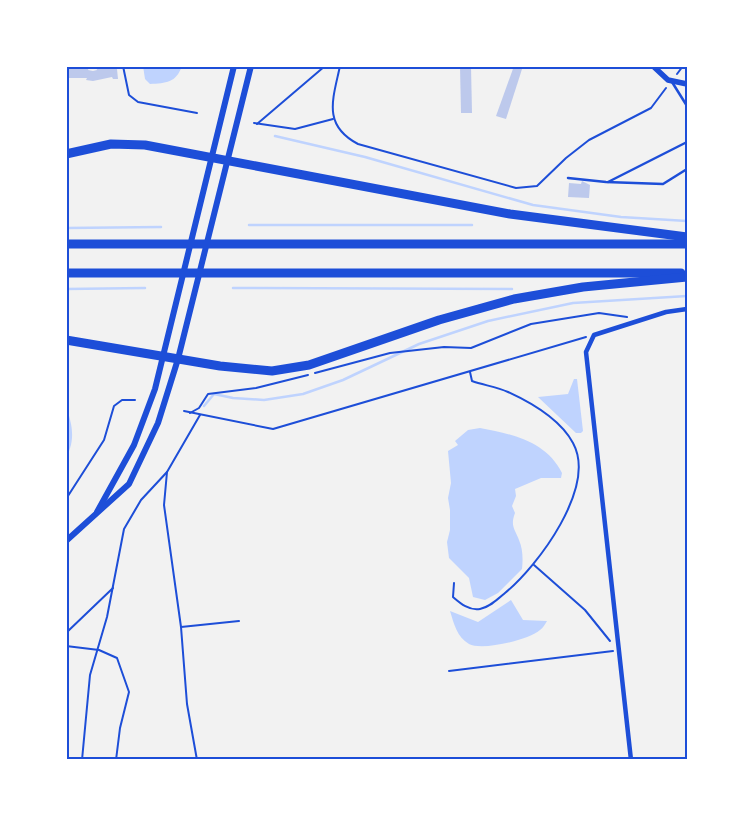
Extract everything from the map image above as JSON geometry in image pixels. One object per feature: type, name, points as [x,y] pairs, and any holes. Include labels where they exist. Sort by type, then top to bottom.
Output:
[{"type":"highway","points":[[66,154],[95,146],[126,144],[213,156],[510,214],[687,237]]},
{"type":"highway","points":[[66,244],[687,244]]},
{"type":"highway","points":[[66,273],[687,273]]},
{"type":"highway","points":[[66,340],[164,357],[256,370],[293,368],[338,356],[439,320],[514,299],[583,287],[687,277]]},
{"type":"main road","points":[[94,518],[134,445],[155,389],[234,66]]},
{"type":"main road","points":[[66,541],[94,518],[129,484],[158,423],[178,359],[251,66]]},
{"type":"street","points":[[652,66],[672,82],[687,84]]},
{"type":"street","points":[[632,760],[586,359],[588,346],[594,335],[666,312],[687,310]]},
{"type":"lane","points":[[672,82],[687,106]]},
{"type":"lane","points":[[606,182],[687,142]]},
{"type":"lane","points":[[568,178],[606,182],[663,184],[687,169]]},
{"type":"path","points":[[123,66],[130,95],[138,102],[196,113]]},
{"type":"path","points":[[325,66],[256,124],[295,129],[333,119]]},
{"type":"path","points":[[340,66],[333,99],[333,119],[346,138],[358,144],[516,188],[538,186],[566,158],[589,140],[651,108],[672,82]]},
{"type":"path","points":[[190,413],[199,408],[208,394],[256,388],[390,353],[444,347],[471,348],[530,324],[599,313],[644,319]]},
{"type":"path","points":[[184,411],[273,430],[594,335]]},
{"type":"path","points":[[454,583],[453,597],[470,609],[480,609],[492,604],[524,577],[551,542],[573,495],[579,465],[574,444],[561,425],[534,406],[507,391],[472,381],[470,372]]},
{"type":"path","points":[[66,498],[104,440],[114,406],[122,400],[135,400]]},
{"type":"path","points":[[82,760],[90,675],[99,650],[124,529],[141,500],[167,472],[200,415]]},
{"type":"path","points":[[167,472],[164,505],[181,628],[187,704],[197,760]]},
{"type":"path","points":[[534,565],[586,610],[618,650]]},
{"type":"path","points":[[66,633],[113,587]]},
{"type":"path","points":[[181,628],[239,621]]},
{"type":"path","points":[[66,646],[99,650],[116,658],[129,692],[120,728],[116,760]]},
{"type":"path","points":[[449,671],[618,650]]},
{"type":"water","points":[[143,66],[182,66],[177,76],[170,81],[150,84],[145,79]]},
{"type":"water","points":[[574,379],[577,379],[583,431],[581,433],[576,433],[538,397],[568,394]]},
{"type":"water","points":[[66,406],[70,419],[72,438],[66,457]]},
{"type":"water","points":[[480,428],[516,436],[537,446],[547,453],[562,473],[561,478],[541,478],[515,489],[516,496],[512,506],[515,513],[513,524],[521,547],[522,569],[498,593],[485,600],[473,597],[469,578],[449,558],[447,542],[450,530],[448,498],[451,483],[448,451],[458,445],[455,441],[468,430]]},
{"type":"water","points":[[511,600],[523,620],[547,621],[542,628],[534,634],[516,641],[484,646],[469,644],[459,634],[450,611],[478,622]]},
{"type":"building","points":[[73,66],[89,67],[88,70],[93,71],[97,70],[96,67],[112,66],[112,69],[117,69],[118,79],[113,79],[112,77],[93,81],[86,80],[87,78],[66,78],[66,67],[73,68]]},
{"type":"building","points":[[460,66],[471,66],[472,113],[461,113]]},
{"type":"building","points":[[514,66],[523,66],[506,119],[496,116]]},
{"type":"building","points":[[582,181],[590,185],[589,198],[568,197],[569,183],[581,184]]},
{"type":"waterway","points":[[275,136],[365,157],[533,205],[621,217],[687,221]]},
{"type":"waterway","points":[[249,225],[472,225]]},
{"type":"waterway","points":[[66,228],[161,227]]},
{"type":"waterway","points":[[66,289],[145,288]]},
{"type":"waterway","points":[[233,288],[512,289]]},
{"type":"waterway","points":[[204,406],[214,394],[233,398],[264,400],[303,394],[343,380],[419,344],[488,321],[573,303],[687,296]]}]
